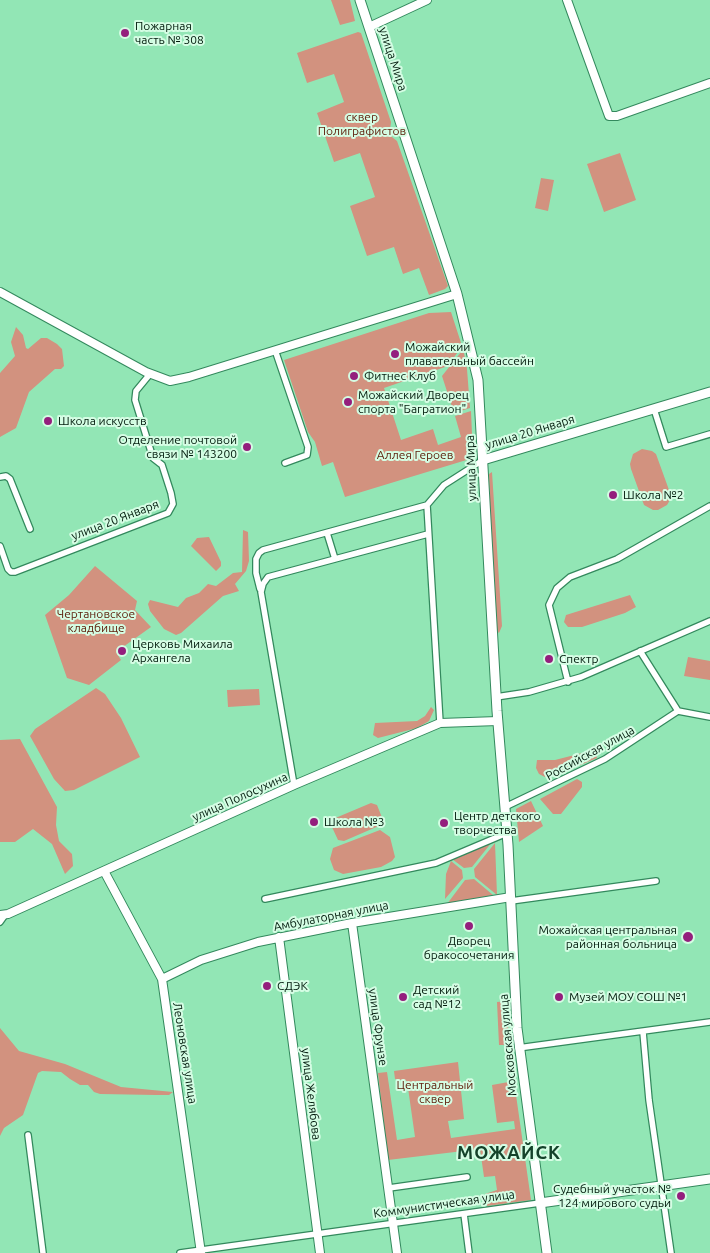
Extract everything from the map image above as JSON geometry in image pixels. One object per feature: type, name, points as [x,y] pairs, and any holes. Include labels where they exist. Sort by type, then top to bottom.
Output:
[{"type":"main road","name":"улица Мира","points":[[360,0],[457,294],[478,380],[496,697],[507,833]]},
{"type":"main road","name":"улица 20 Января","points":[[483,460],[710,392]]},
{"type":"main road","name":"Московская улица","points":[[507,833],[518,1048],[547,1253]]},
{"type":"main road","name":"Коммунистическая улица","points":[[540,1203],[710,1179]]},
{"type":"street","points":[[369,27],[426,0]]},
{"type":"street","points":[[567,0],[609,116],[617,116],[710,83]]},
{"type":"street","points":[[0,292],[163,380],[178,380],[457,294]]},
{"type":"street","points":[[275,350],[308,447],[307,454],[285,463]]},
{"type":"street","name":"улица 20 Января","points":[[0,546],[8,569],[11,572],[15,572],[168,513],[173,504],[172,493],[162,465],[153,458],[135,400],[136,391],[150,374]]},
{"type":"street","points":[[654,409],[666,447],[710,434]]},
{"type":"street","name":"улица 20 Января","points":[[427,505],[444,485],[483,460]]},
{"type":"street","points":[[0,477],[6,476],[10,479],[30,529]]},
{"type":"street","points":[[294,785],[256,573],[258,553],[427,505],[440,723]]},
{"type":"street","points":[[568,682],[549,605],[557,588],[570,577],[618,559],[710,506]]},
{"type":"street","points":[[327,533],[334,559]]},
{"type":"street","points":[[260,589],[268,576],[428,534]]},
{"type":"street","points":[[496,697],[530,692],[568,682],[710,620]]},
{"type":"street","points":[[640,651],[646,664],[678,711],[710,717]]},
{"type":"street","name":"Российская улица","points":[[505,807],[605,758],[678,711]]},
{"type":"street","name":"улица Полосухина","points":[[2,917],[294,785],[440,723],[498,720]]},
{"type":"street","points":[[265,899],[436,863],[507,833]]},
{"type":"street","name":"Леоновская улица","points":[[104,871],[162,979],[201,1251]]},
{"type":"street","name":"Амбулаторная улица","points":[[162,979],[201,960],[279,938],[352,923],[511,899],[656,881]]},
{"type":"street","name":"улица Фрунзе","points":[[352,923],[397,1253]]},
{"type":"street","name":"улица Желябова","points":[[279,938],[320,1253]]},
{"type":"street","points":[[518,1048],[710,1022]]},
{"type":"street","points":[[643,1032],[649,1100],[671,1253]]},
{"type":"street","points":[[28,1135],[43,1253]]},
{"type":"street","points":[[389,1188],[467,1177]]},
{"type":"street","name":"Коммунистическая улица","points":[[180,1253],[540,1203]]},
{"type":"street","points":[[464,1214],[470,1253]]},
{"type":"green space","points":[[331,0],[350,0],[355,21],[340,25]]},
{"type":"green space","name":"сквер Полиграфистов","points":[[358,32],[361,33],[391,122],[390,130],[392,137],[397,141],[448,286],[429,295],[419,268],[403,274],[394,247],[367,256],[350,206],[375,197],[360,153],[334,162],[317,113],[344,102],[334,74],[307,83],[297,53]]},
{"type":"green space","points":[[620,153],[636,200],[604,212],[587,164]]},
{"type":"green space","points":[[541,178],[554,180],[548,211],[535,208]]},
{"type":"green space","name":"Аллея Героев","points":[[451,312],[462,346],[448,366],[384,388],[401,440],[433,429],[438,445],[461,437],[455,416],[471,411],[473,458],[345,497],[333,462],[322,466],[315,442],[308,432],[284,360],[429,313]]},
{"type":"green space","points":[[16,327],[23,335],[26,348],[28,349],[41,338],[47,338],[57,344],[62,349],[64,366],[61,369],[55,369],[29,392],[16,428],[0,437],[0,373],[15,356],[11,342]]},
{"type":"green space","points":[[461,352],[464,353],[467,369],[470,408],[454,413],[442,376]]},
{"type":"green space","points":[[642,449],[656,454],[669,490],[670,500],[667,505],[658,510],[653,510],[644,505],[631,469],[630,464],[633,454]]},
{"type":"green space","points":[[492,472],[502,626],[499,633],[496,630],[492,553],[489,474]]},
{"type":"green space","points":[[243,530],[248,532],[249,561],[246,571],[235,584],[239,591],[223,596],[181,633],[176,635],[164,629],[150,611],[148,604],[150,600],[178,607],[186,598],[199,593],[208,584],[216,586],[233,573],[242,572]]},
{"type":"green space","points":[[209,537],[221,562],[221,566],[216,571],[191,546],[197,538]]},
{"type":"green space","name":"Чертановское кладбище","points":[[95,566],[137,601],[135,610],[151,627],[116,652],[121,660],[89,685],[67,678],[45,615],[69,595]]},
{"type":"green space","points":[[630,595],[636,607],[625,613],[582,627],[568,627],[564,622],[566,615]]},
{"type":"green space","points":[[688,657],[710,661],[710,680],[684,676]]},
{"type":"green space","points":[[96,688],[105,694],[121,718],[140,757],[74,790],[65,791],[54,779],[30,736],[35,729]]},
{"type":"green space","points":[[259,689],[260,705],[228,707],[227,690]]},
{"type":"green space","points":[[431,707],[434,710],[429,721],[417,728],[378,738],[373,735],[375,723],[417,721],[425,716]]},
{"type":"green space","points":[[20,739],[57,807],[56,825],[59,841],[72,854],[73,866],[65,874],[52,844],[33,829],[15,842],[0,842],[0,740]]},
{"type":"green space","points":[[590,751],[596,753],[597,758],[559,774],[545,777],[539,774],[536,768],[537,760],[555,760]]},
{"type":"green space","points":[[577,779],[582,782],[582,787],[561,814],[553,814],[540,799]]},
{"type":"green space","points":[[531,801],[543,826],[519,842],[516,809]]},
{"type":"green space","points":[[371,803],[377,805],[383,820],[381,825],[344,841],[338,840],[331,825],[333,819]]},
{"type":"green space","points":[[380,830],[390,837],[395,857],[392,861],[381,867],[343,874],[334,870],[330,859],[333,848]]},
{"type":"green space","points":[[492,842],[472,867],[464,868],[452,859]]},
{"type":"green space","points":[[495,843],[497,895],[475,877],[474,869]]},
{"type":"green space","points":[[451,861],[462,870],[463,878],[445,899],[446,874]]},
{"type":"green space","points":[[474,879],[493,895],[447,904],[465,880]]},
{"type":"green space","points":[[507,1001],[509,1045],[499,1045],[497,1002]]},
{"type":"green space","points":[[0,1028],[19,1051],[65,1064],[121,1087],[173,1092],[169,1095],[100,1094],[94,1092],[88,1085],[80,1085],[61,1072],[42,1071],[38,1073],[23,1115],[4,1128],[0,1136]]},
{"type":"green space","name":"Центральный сквер","points":[[458,1062],[464,1119],[448,1121],[451,1138],[515,1129],[514,1121],[497,1123],[492,1085],[514,1081],[531,1200],[487,1206],[485,1194],[497,1190],[495,1176],[484,1177],[480,1149],[388,1160],[378,1073],[387,1072],[397,1140],[415,1137],[407,1081],[395,1079],[394,1071]]},
{"type":"place","name":"Пожарная часть № 308","points":[[125,33]]},
{"type":"place","name":"Можайский плавательный бассейн","points":[[395,354]]},
{"type":"place","name":"Фитнес Клуб","points":[[354,376]]},
{"type":"place","name":"Можайский Дворец спорта \"Багратион\"","points":[[348,402]]},
{"type":"place","name":"Школа искусств","points":[[48,421]]},
{"type":"place","name":"Отделение почтовой связи № 143200","points":[[247,447]]},
{"type":"place","name":"Школа №2","points":[[613,495]]},
{"type":"place","name":"Церковь Михаила Архангела","points":[[122,651]]},
{"type":"place","name":"Спектр","points":[[549,659]]},
{"type":"place","name":"Школа №3","points":[[314,822]]},
{"type":"place","name":"Центр детского творчества","points":[[444,823]]},
{"type":"place","name":"Дворец бракосочетания","points":[[469,926]]},
{"type":"place","name":"Можайская центральная районная больница","points":[[688,937]]},
{"type":"place","name":"СДЭК","points":[[267,986]]},
{"type":"place","name":"Детский сад №12","points":[[403,997]]},
{"type":"place","name":"Музей МОУ СОШ №1","points":[[559,997]]},
{"type":"place","name":"Судебный участок № 124 мирового судьи","points":[[681,1196]]},
{"type":"district","name":"МОЖАЙСК","points":[[509,1153]]}]
